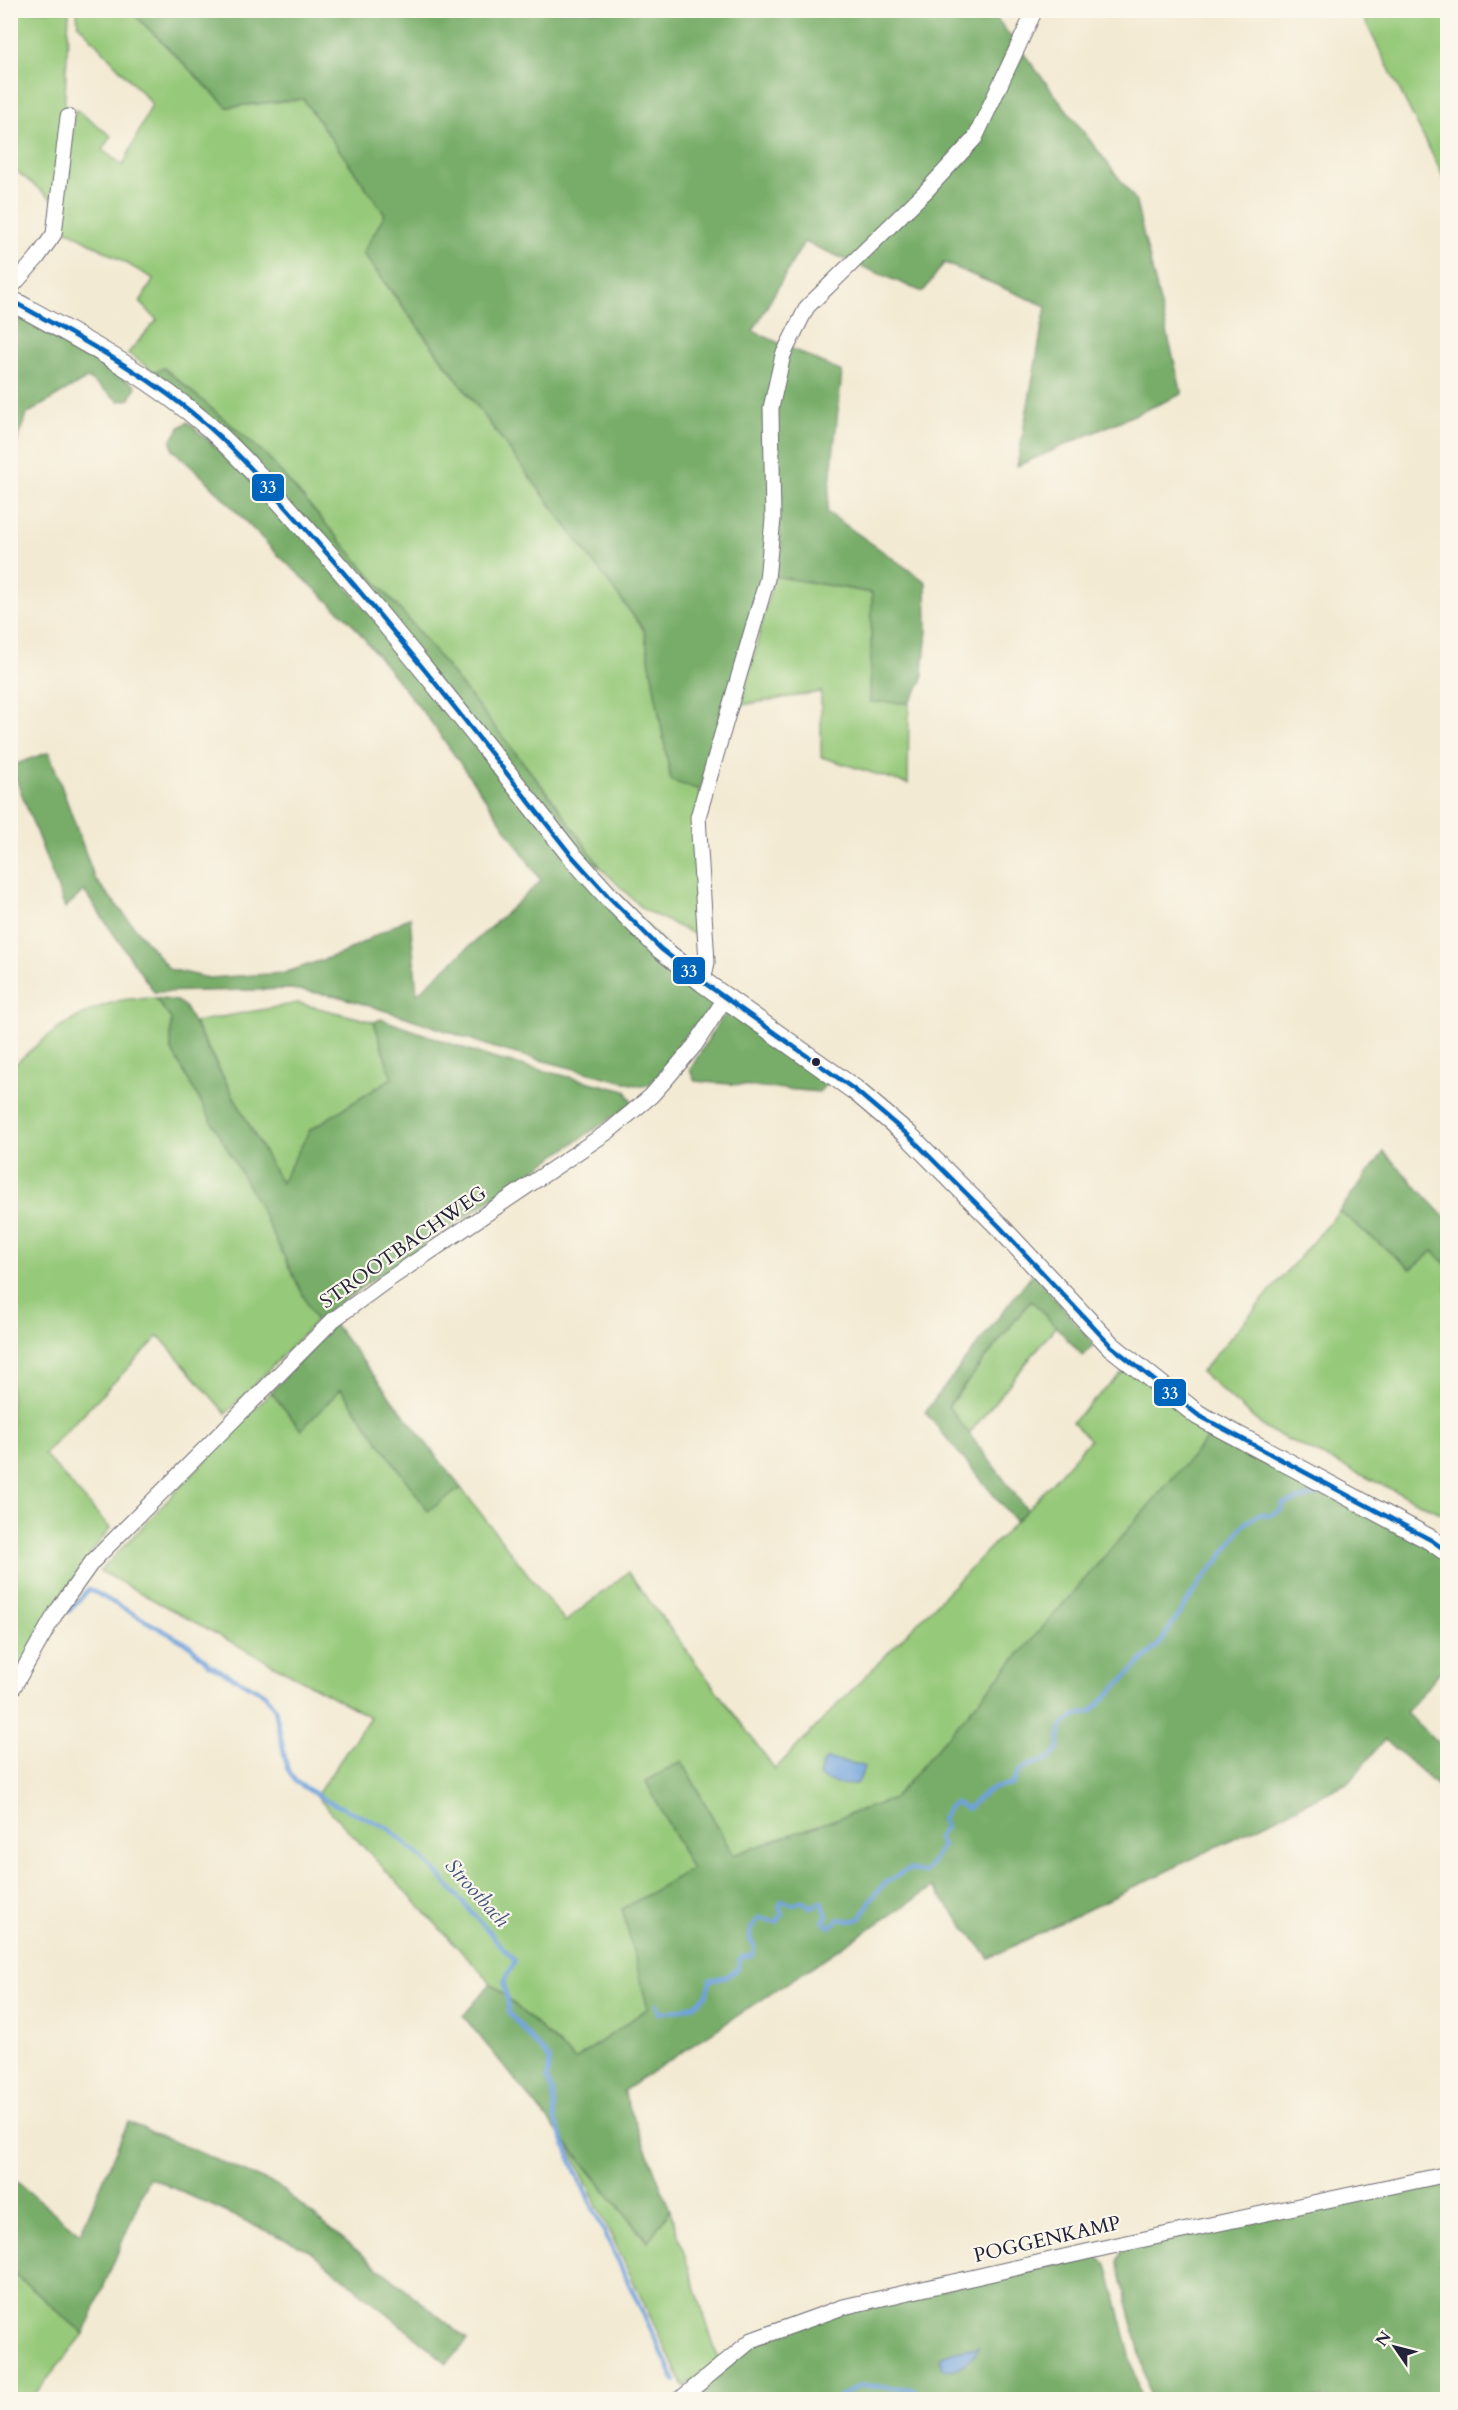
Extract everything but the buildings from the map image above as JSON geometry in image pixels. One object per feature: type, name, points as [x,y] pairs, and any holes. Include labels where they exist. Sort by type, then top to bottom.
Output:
[{"type":"street","points":[[703,982],[707,962],[698,817],[767,579],[773,519],[771,408],[783,355],[807,307],[926,191],[975,138],[1035,10]]},
{"type":"street","points":[[10,289],[54,234],[68,117]]},
{"type":"street","points":[[10,300],[77,337],[164,392],[208,427],[257,473],[360,591],[579,863],[661,949],[703,982],[855,1090],[908,1135],[999,1226],[1111,1346],[1198,1415],[1431,1540],[1448,1552]]},
{"type":"street","name":"STROOTBACHWEG","points":[[10,1693],[57,1611],[92,1562],[333,1320],[395,1275],[609,1131],[651,1096],[696,1045],[726,997]]},
{"type":"street","name":"POGGENKAMP","points":[[680,2400],[684,2394],[752,2340],[843,2307],[1448,2174]]},
{"type":"green space","points":[[10,11],[69,11],[64,118],[53,200],[11,167]]},
{"type":"green space","points":[[77,11],[131,11],[227,107],[303,99],[385,214],[363,254],[644,630],[671,781],[701,790],[700,937],[644,910],[601,868],[553,800],[415,627],[265,454],[164,368],[155,372],[128,353],[157,320],[140,302],[154,279],[62,227],[75,109],[111,136],[102,150],[123,165],[152,104],[78,24]]},
{"type":"green space","points":[[131,11],[991,11],[1135,199],[1182,394],[1017,466],[1046,306],[944,263],[923,292],[804,242],[753,331],[842,372],[827,512],[926,582],[927,631],[922,682],[909,703],[870,702],[872,593],[763,574],[701,790],[671,781],[644,630],[363,253],[385,214],[303,99],[227,107]]},
{"type":"green space","points":[[1360,11],[1447,11],[1447,184]]},
{"type":"green space","points":[[11,310],[136,386],[130,399],[119,401],[87,378],[27,414],[11,460]]},
{"type":"green space","points":[[164,368],[265,454],[415,627],[553,800],[601,868],[582,855],[214,421],[155,372]]},
{"type":"green space","points":[[188,422],[248,477],[325,560],[441,701],[715,999],[700,1025],[649,1085],[640,1086],[498,1049],[337,996],[291,989],[154,992],[84,891],[65,908],[11,766],[49,752],[95,879],[169,969],[209,978],[284,973],[343,953],[410,917],[417,994],[541,881],[431,722],[350,621],[277,554],[207,481],[173,450],[171,441],[180,427]]},
{"type":"green space","points":[[774,576],[872,593],[870,701],[909,703],[908,784],[821,757],[821,692],[741,705]]},
{"type":"green space","points":[[155,998],[171,1019],[171,1049],[255,1198],[316,1321],[226,1414],[159,1336],[44,1454],[110,1528],[86,1560],[11,1686],[11,1068],[62,1026],[76,1018],[122,1000]]},
{"type":"green space","points":[[155,998],[177,1001],[184,1006],[281,1183],[310,1130],[392,1078],[374,1022],[381,1019],[492,1058],[626,1091],[633,1103],[359,1289],[316,1321],[255,1198],[171,1049],[171,1019]]},
{"type":"green space","points":[[298,1003],[374,1022],[392,1078],[310,1130],[281,1184],[194,1022]]},
{"type":"green space","points":[[736,1014],[830,1080],[819,1092],[695,1081],[690,1070],[719,1021],[726,1015]]},
{"type":"green space","points":[[1384,1152],[1447,1219],[1447,1265],[1433,1251],[1411,1269],[1339,1211]]},
{"type":"green space","points":[[1339,1211],[1411,1269],[1433,1251],[1447,1265],[1447,1516],[1266,1429],[1201,1372]]},
{"type":"green space","points":[[1033,1273],[1094,1344],[1083,1356],[1031,1300],[948,1406],[1027,1510],[1015,1521],[925,1412]]},
{"type":"green space","points":[[1031,1300],[1056,1326],[969,1434],[948,1407]]},
{"type":"green space","points":[[334,1324],[461,1488],[428,1511],[341,1389],[301,1430],[271,1392]]},
{"type":"green space","points":[[1128,1367],[1211,1434],[894,1799],[733,1855],[682,1761],[646,1781],[692,1869],[623,1909],[648,2008],[575,2060],[491,1983],[316,1796],[370,1717],[100,1571],[271,1392],[341,1389],[428,1510],[461,1488],[565,1622],[628,1572],[775,1769],[1027,1510],[1090,1440],[1072,1422]]},
{"type":"green space","points":[[1211,1434],[1428,1542],[1447,1557],[1447,1663],[1406,1713],[1447,1751],[1447,1795],[1385,1739],[1349,1782],[989,1958],[933,1887],[623,2091],[670,2210],[648,2242],[463,2016],[491,1983],[575,2060],[648,2008],[622,1909],[692,1869],[646,1781],[682,1761],[733,1855],[893,1799]]},
{"type":"green space","points":[[128,2122],[276,2185],[468,2340],[447,2363],[309,2250],[149,2177],[84,2334],[11,2270],[11,2177],[80,2234]]},
{"type":"green space","points":[[568,2145],[647,2242],[670,2210],[719,2361],[684,2387]]},
{"type":"green space","points":[[1447,2179],[1447,2399],[1151,2399],[1117,2261],[1123,2249]]},
{"type":"green space","points":[[1095,2255],[1107,2264],[1141,2399],[687,2400],[754,2344],[846,2312]]},
{"type":"green space","points":[[10,2270],[84,2334],[31,2399],[11,2399]]},
{"type":"water","points":[[827,1759],[861,1765],[864,1768],[858,1783],[838,1784],[819,1776],[822,1765]]},
{"type":"water","points":[[978,2347],[964,2364],[953,2369],[943,2369],[940,2357]]},
{"type":"waterway","points":[[657,2004],[659,2013],[685,2008],[702,2000],[707,1994],[710,1980],[728,1976],[738,1969],[740,1959],[753,1955],[754,1945],[750,1940],[751,1929],[759,1918],[777,1922],[782,1914],[779,1907],[782,1901],[794,1905],[801,1901],[811,1907],[822,1902],[827,1916],[823,1921],[829,1927],[839,1919],[852,1921],[861,1918],[870,1900],[880,1888],[899,1874],[909,1869],[925,1873],[942,1846],[938,1838],[945,1827],[942,1819],[948,1807],[955,1803],[968,1809],[987,1792],[998,1787],[1012,1785],[1019,1771],[1049,1759],[1059,1748],[1060,1733],[1066,1722],[1083,1713],[1091,1712],[1160,1643],[1199,1584],[1243,1525],[1259,1514],[1271,1515],[1281,1510],[1283,1504],[1316,1495]]},
{"type":"waterway","name":"Strootbach","points":[[69,1611],[89,1589],[189,1645],[210,1665],[265,1694],[275,1709],[287,1768],[296,1782],[327,1801],[388,1828],[429,1864],[515,1961],[504,1982],[509,2013],[550,2060],[547,2079],[553,2092],[555,2120],[576,2172],[675,2381]]},
{"type":"waterway","points":[[834,2400],[861,2385],[912,2389],[930,2400]]},
{"type":"transit line","name":"33","points":[[10,300],[88,343],[138,374],[186,408],[223,440],[264,483],[383,619],[571,855],[608,896],[661,949],[703,982],[855,1090],[908,1135],[999,1226],[1111,1346],[1198,1415],[1431,1540],[1448,1552]]}]
